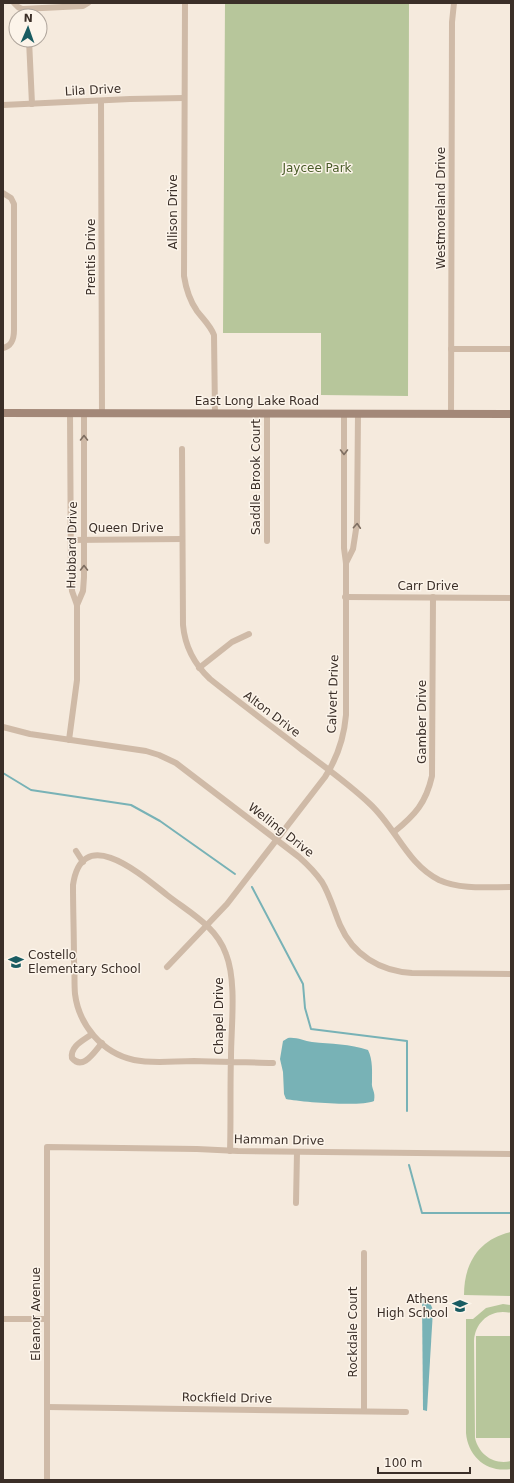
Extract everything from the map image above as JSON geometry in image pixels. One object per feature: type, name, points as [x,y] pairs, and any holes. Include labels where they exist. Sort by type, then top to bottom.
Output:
[{"type":"main road","name":"East Long Lake Road","points":[[3,413],[511,414]]},
{"type":"street","points":[[27,8],[83,6],[88,3]]},
{"type":"street","name":"Allison Drive","points":[[185,3],[184,276],[191,302],[210,326],[214,334],[214,413]]},
{"type":"street","name":"Westmoreland Drive","points":[[451,414],[452,22],[454,3]]},
{"type":"street","points":[[29,48],[32,104]]},
{"type":"street","name":"Lila Drive","points":[[3,106],[184,98]]},
{"type":"street","name":"Prentis Drive","points":[[102,101],[102,413]]},
{"type":"street","points":[[3,193],[11,198],[14,204],[14,330],[13,340],[3,348]]},
{"type":"street","points":[[451,349],[511,349]]},
{"type":"street","name":"Hubbard Drive","points":[[69,740],[78,680],[77,605],[71,584],[70,413]]},
{"type":"street","name":"Hubbard Drive","points":[[77,605],[81,599],[84,583],[84,413]]},
{"type":"street","name":"Saddle Brook Court","points":[[267,413],[267,541]]},
{"type":"street","name":"Calvert Drive","points":[[167,967],[208,926],[227,904],[329,770],[341,747],[345,725],[346,563],[344,548],[344,413]]},
{"type":"street","name":"Calvert Drive","points":[[346,563],[353,549],[357,530],[358,413]]},
{"type":"street","name":"Alton Drive","points":[[182,449],[184,633],[188,648],[199,668],[210,679],[329,770],[369,803],[379,813],[418,865],[439,880],[463,886],[511,887]]},
{"type":"street","name":"Hubbard Drive","points":[[71,485],[84,485]]},
{"type":"street","points":[[344,485],[358,485]]},
{"type":"street","name":"Queen Drive","points":[[71,540],[182,539]]},
{"type":"street","name":"Carr Drive","points":[[345,597],[511,598]]},
{"type":"street","name":"Gamber Drive","points":[[394,832],[410,819],[419,808],[428,791],[432,776],[433,597]]},
{"type":"street","points":[[199,668],[232,642],[249,634]]},
{"type":"street","name":"Welling Drive","points":[[3,727],[30,734],[146,751],[171,760],[300,857],[311,868],[322,883],[344,935],[354,948],[373,963],[389,970],[400,972],[511,974]]},
{"type":"street","points":[[76,851],[83,862],[80,864],[75,873],[73,885],[75,994],[84,1022],[92,1034],[119,1056],[134,1060],[273,1063]]},
{"type":"street","name":"Chapel Drive","points":[[83,862],[88,858],[104,856],[114,858],[135,870],[208,926],[222,944],[230,964],[232,996],[230,1151]]},
{"type":"street","points":[[92,1034],[72,1050],[72,1058],[75,1062],[80,1063],[86,1061],[102,1043]]},
{"type":"street","name":"Hamman Drive","points":[[47,1147],[196,1149],[230,1151],[511,1154]]},
{"type":"street","name":"Eleanor Avenue","points":[[47,1147],[47,1480]]},
{"type":"street","points":[[296,1203],[297,1152]]},
{"type":"street","name":"Rockdale Court","points":[[364,1253],[364,1412]]},
{"type":"street","points":[[3,1319],[46,1319]]},
{"type":"street","name":"Rockfield Drive","points":[[47,1407],[406,1412]]},
{"type":"green space","name":"Jaycee Park","points":[[225,3],[409,3],[408,396],[321,395],[321,333],[223,333]]},
{"type":"green space","points":[[511,1232],[511,1296],[464,1295],[467,1273],[470,1263],[476,1254],[490,1240]]},
{"type":"green space","points":[[503,1304],[511,1305],[511,1313],[497,1312],[491,1314],[481,1322],[475,1334],[474,1341],[475,1438],[480,1449],[488,1457],[493,1460],[505,1462],[511,1461],[511,1469],[502,1470],[487,1466],[480,1462],[470,1449],[468,1442],[466,1433],[466,1319],[473,1319],[486,1308]]},
{"type":"green space","points":[[476,1336],[511,1336],[511,1438],[476,1438]]},
{"type":"water","points":[[288,1038],[347,1045],[368,1050],[372,1070],[374,1101],[357,1104],[344,1104],[317,1103],[286,1099],[284,1094],[283,1072],[280,1059],[283,1041]]},
{"type":"water","points":[[422,1299],[429,1300],[433,1310],[427,1411],[423,1410]]},
{"type":"waterway","points":[[3,773],[31,790],[131,805],[160,821],[235,874]]},
{"type":"waterway","points":[[252,887],[303,984],[305,1008],[311,1029],[407,1041],[407,1111]]},
{"type":"waterway","points":[[409,1165],[422,1213],[511,1213]]},
{"type":"place","name":"Costello Elementary School","points":[[16,962]]},
{"type":"place","name":"Athens High School","points":[[460,1306]]}]
